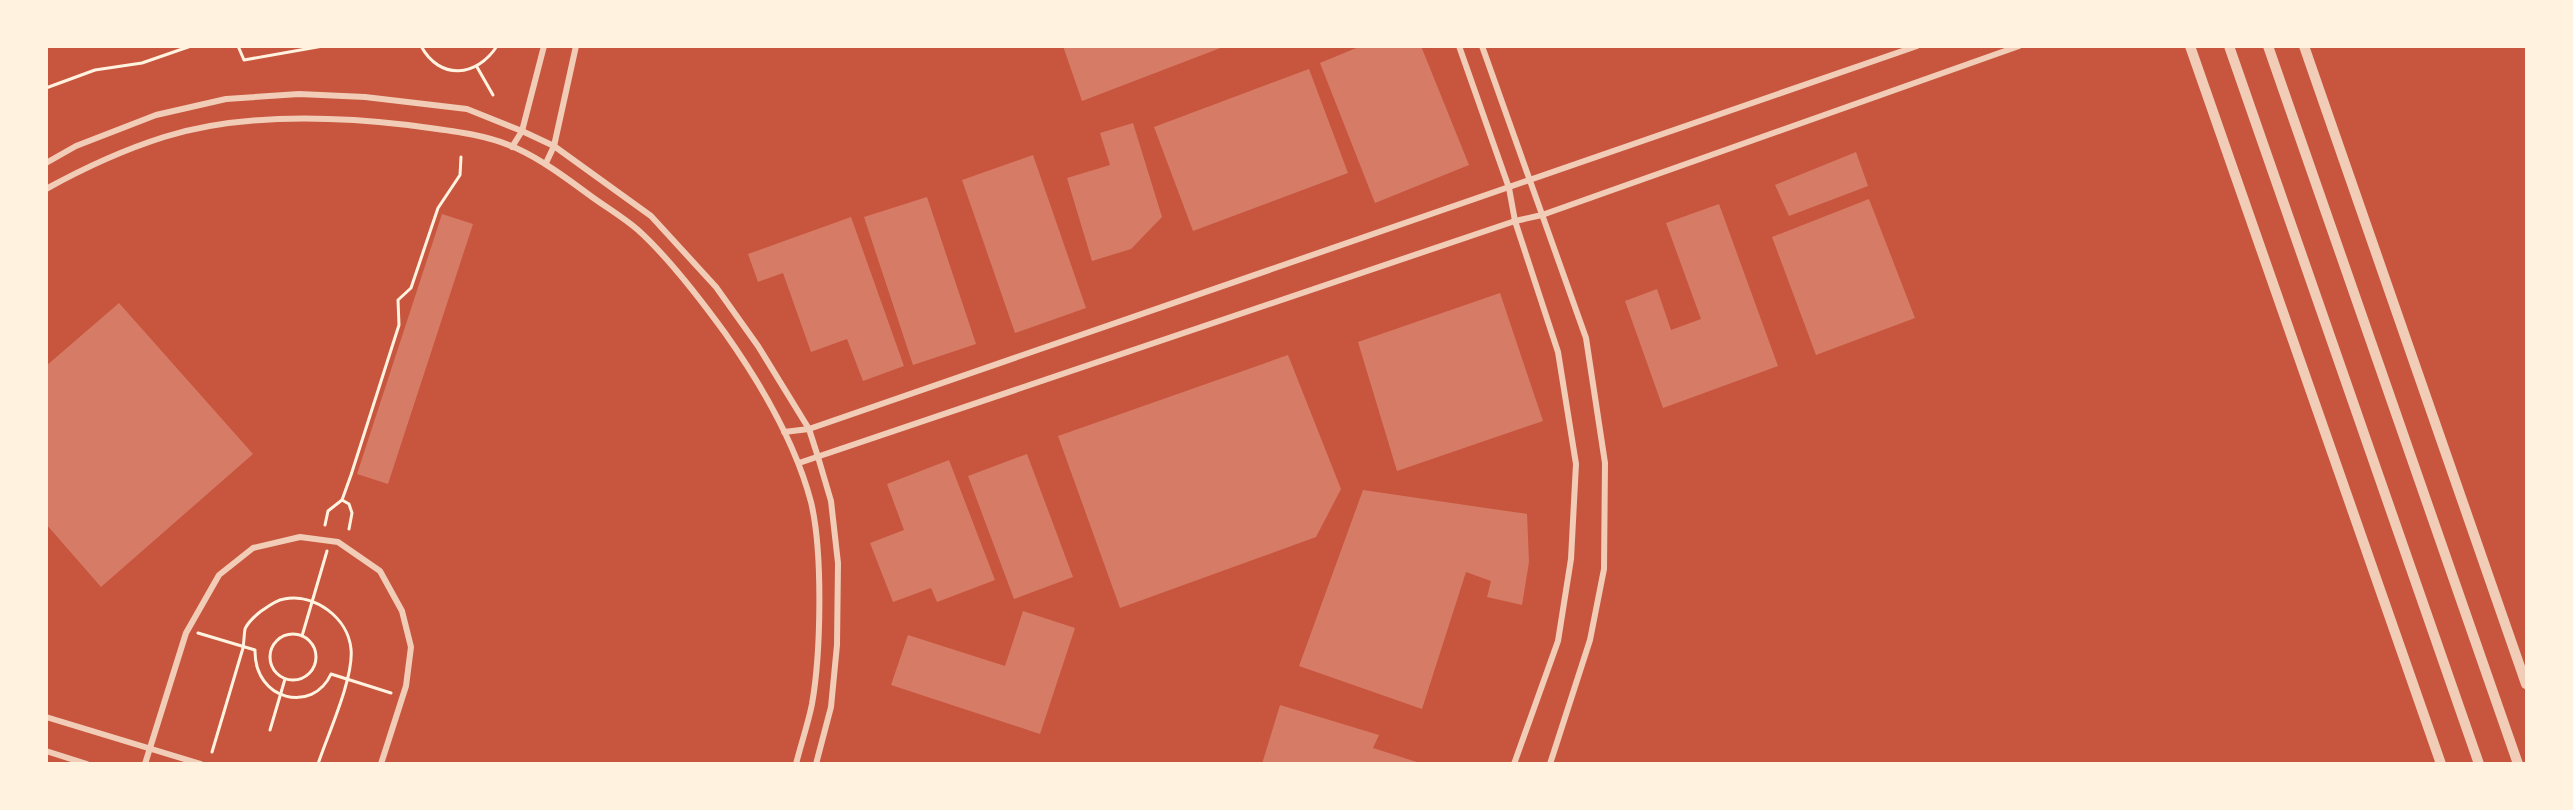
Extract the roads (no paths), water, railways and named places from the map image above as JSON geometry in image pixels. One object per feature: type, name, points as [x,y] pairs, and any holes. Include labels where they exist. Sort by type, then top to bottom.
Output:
[{"type":"street","points":[[512,147],[522,131],[544,46]]},
{"type":"street","points":[[546,164],[554,146],[576,46]]},
{"type":"street","points":[[1459,46],[1509,188],[1515,221],[1558,351],[1576,464],[1571,559],[1558,641],[1514,764]]},
{"type":"street","points":[[1482,46],[1586,338],[1605,463],[1604,569],[1590,640],[1550,764]]},
{"type":"street","points":[[784,432],[809,429],[1917,46]]},
{"type":"street","points":[[799,463],[1515,221],[1542,215],[2019,46]]},
{"type":"street","points":[[2190,46],[2440,764]]},
{"type":"street","points":[[2229,46],[2479,764]]},
{"type":"street","points":[[2268,46],[2518,764]]},
{"type":"street","points":[[2304,46],[2526,684]]},
{"type":"street","points":[[46,163],[76,146],[156,115],[226,99],[299,94],[365,97],[467,109],[522,131],[554,146],[651,216],[716,287],[769,363],[809,429],[818,457],[831,501],[838,563],[837,645],[831,707],[816,764]]},
{"type":"street","points":[[46,189],[83,168],[165,136],[238,122],[305,118],[363,120],[455,131],[512,147],[546,164],[638,230],[701,300],[760,386],[799,463],[812,505],[818,565],[817,644],[812,704],[796,764]]},
{"type":"street","points":[[145,764],[188,630],[219,575],[253,548],[300,537],[338,542],[381,571],[402,611],[411,647],[403,697],[381,764]]},
{"type":"street","points":[[46,717],[201,764]]},
{"type":"street","points":[[46,751],[87,764]]}]
